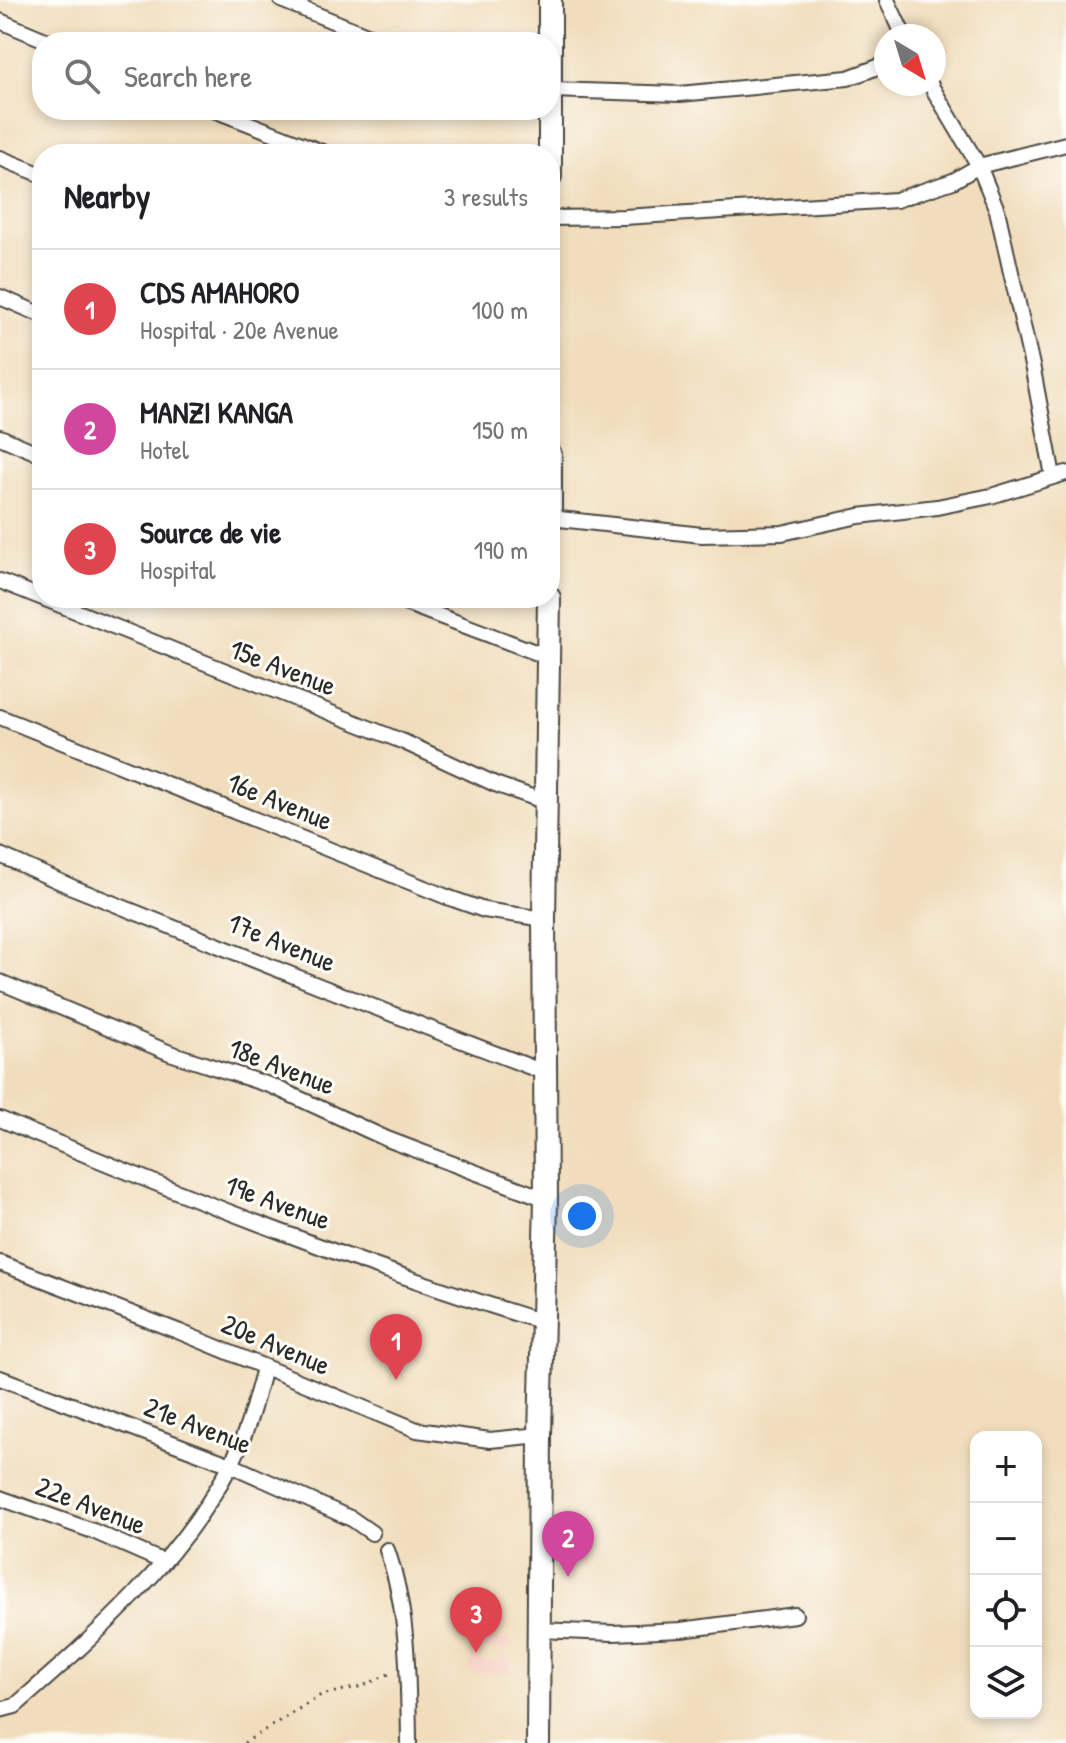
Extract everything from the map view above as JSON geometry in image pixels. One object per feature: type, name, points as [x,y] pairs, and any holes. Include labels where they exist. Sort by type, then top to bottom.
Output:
[{"type":"main road","points":[[550,0],[550,32]]},
{"type":"main road","points":[[550,120],[550,144]]},
{"type":"main road","points":[[538,1743],[540,1435],[546,1199],[544,919],[549,608]]},
{"type":"street","points":[[281,0],[359,32]]},
{"type":"street","points":[[887,0],[898,24]]},
{"type":"street","points":[[0,21],[32,34]]},
{"type":"street","points":[[560,90],[680,94],[848,78],[874,68]]},
{"type":"street","points":[[560,521],[702,535],[782,533],[859,516],[937,507],[991,496],[1059,474],[997,210],[979,166],[937,96]]},
{"type":"street","points":[[240,120],[301,144]]},
{"type":"street","points":[[560,218],[624,217],[896,200],[953,181],[979,166],[1066,144]]},
{"type":"street","points":[[0,158],[32,171]]},
{"type":"street","points":[[0,297],[32,311]]},
{"type":"street","points":[[0,437],[32,451]]},
{"type":"street","name":"15e Avenue","points":[[0,581],[32,594]]},
{"type":"street","name":"15e Avenue","points":[[68,608],[404,742],[495,784],[546,802]]},
{"type":"street","points":[[418,608],[548,657]]},
{"type":"street","name":"16e Avenue","points":[[0,717],[447,897],[484,910],[544,919]]},
{"type":"street","name":"17e Avenue","points":[[0,855],[322,987],[546,1073]]},
{"type":"street","name":"18e Avenue","points":[[0,982],[170,1053],[272,1086],[387,1139],[546,1199]]},
{"type":"street","name":"19e Avenue","points":[[0,1119],[176,1192],[543,1322]]},
{"type":"street","name":"20e Avenue","points":[[0,1263],[99,1299],[417,1430],[490,1440],[540,1435]]},
{"type":"street","points":[[0,1710],[15,1706],[111,1618],[164,1562],[202,1513],[231,1465],[249,1423],[264,1368]]},
{"type":"street","name":"21e Avenue","points":[[0,1378],[231,1465],[352,1519],[372,1533]]},
{"type":"street","name":"22e Avenue","points":[[0,1498],[93,1531],[164,1562]]},
{"type":"street","points":[[387,1550],[400,1597],[407,1665],[409,1743]]},
{"type":"street","points":[[538,1630],[613,1633],[681,1630],[795,1615]]},
{"type":"path","points":[[244,1743],[321,1695],[363,1686],[407,1665]]},
{"type":"shaded area","points":[[471,1639],[512,1640],[512,1649],[481,1648],[481,1661],[500,1662],[501,1657],[511,1658],[510,1673],[470,1672]]},
{"type":"place","name":"CDS AMAHORO","points":[[396,1380]]},
{"type":"place","name":"MANZI KANGA","points":[[568,1577]]},
{"type":"place","name":"Source de vie","points":[[476,1653]]}]
